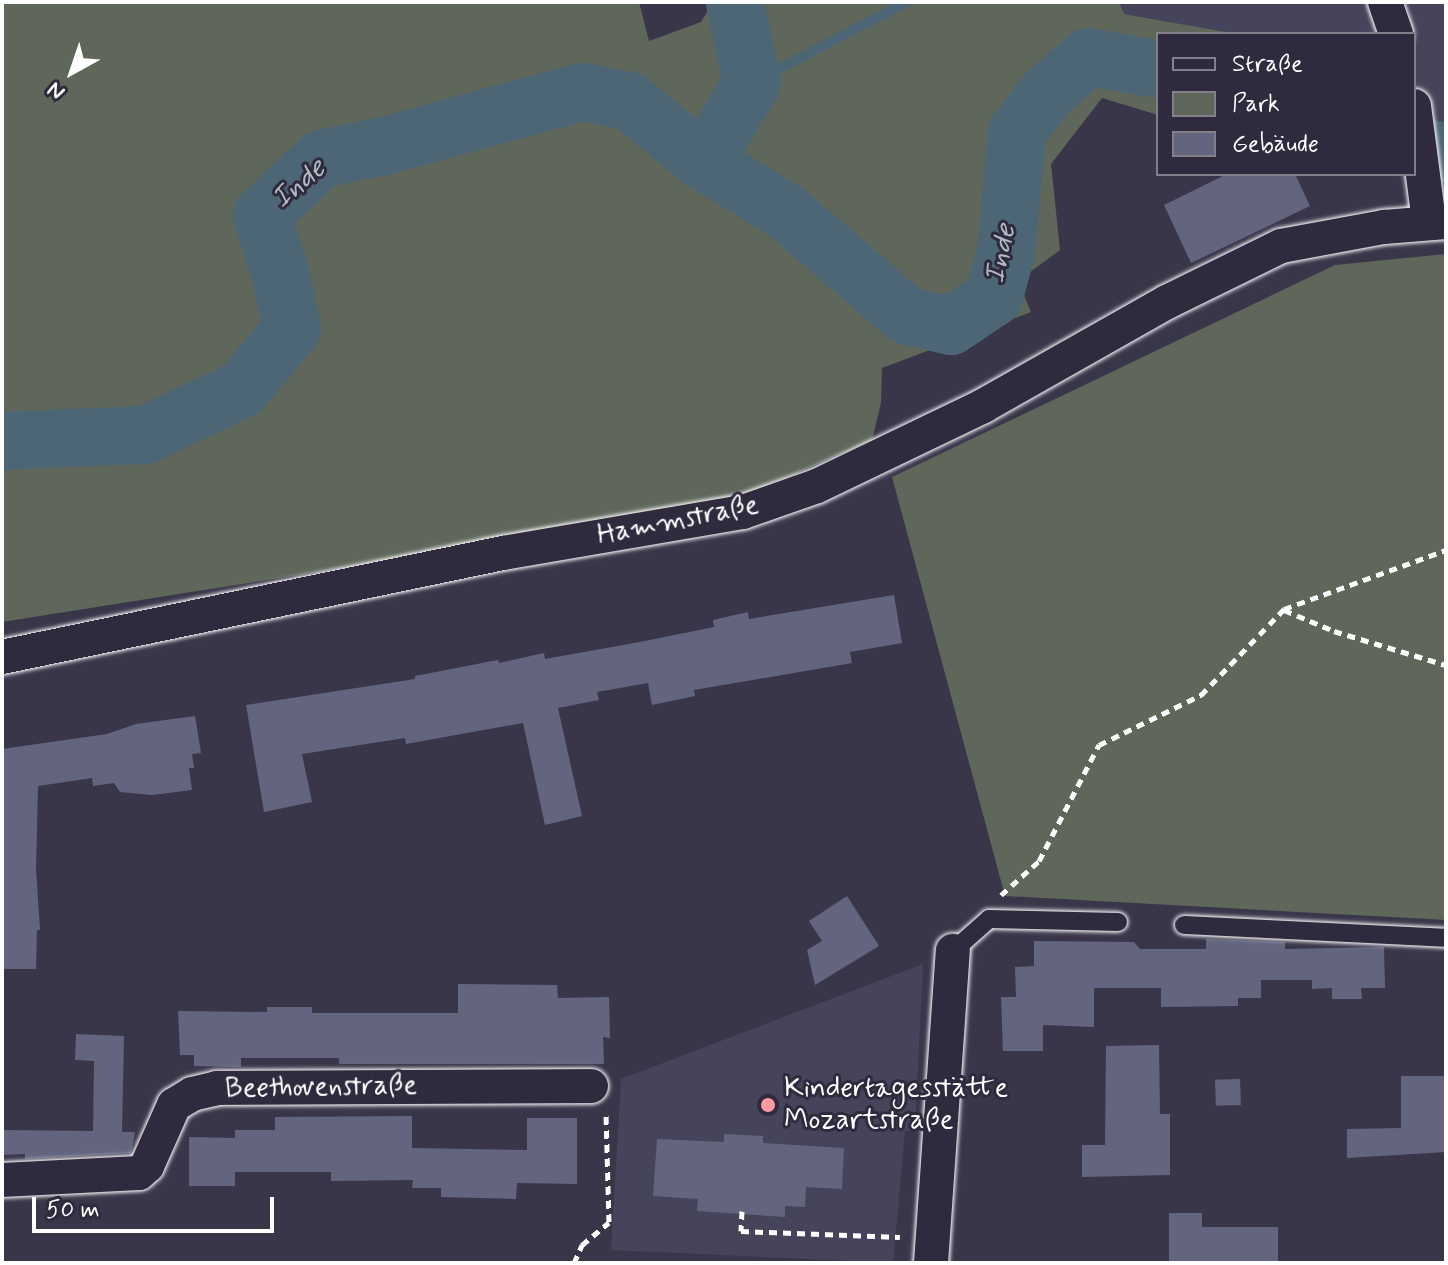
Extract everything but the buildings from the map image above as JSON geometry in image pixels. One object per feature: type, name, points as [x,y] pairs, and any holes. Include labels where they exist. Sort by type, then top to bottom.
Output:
[{"type":"street","points":[[1385,2],[1395,32]]},
{"type":"street","points":[[1416,119],[1426,184],[1438,222]]},
{"type":"street","name":"Hammstraße","points":[[2,657],[347,584],[743,512],[817,486],[983,406],[1167,302],[1281,246],[1438,222]]},
{"type":"street","points":[[932,1251],[953,951]]},
{"type":"street","name":"Beethovenstraße","points":[[2,1180],[139,1173],[147,1166],[174,1105],[192,1094],[217,1088],[598,1097]]},
{"type":"lane","points":[[953,951],[989,919],[1118,922]]},
{"type":"lane","points":[[1184,925],[1446,938]]},
{"type":"path","points":[[997,898],[1039,861],[1099,745],[1201,695],[1284,609],[1446,550]]},
{"type":"path","points":[[1284,609],[1334,631],[1446,665]]},
{"type":"path","points":[[574,1263],[582,1245],[609,1222],[598,1097]]},
{"type":"path","points":[[742,1211],[741,1231],[932,1251]]},
{"type":"shaded area","points":[[1119,2],[1446,2],[1446,132],[1416,109],[1416,32],[1226,32],[1124,14]]},
{"type":"shaded area","name":"Kindertagesstätte Mozartstraße","points":[[923,964],[915,1131],[905,1131],[893,1263],[611,1250],[621,1079]]},
{"type":"green space","points":[[2,2],[639,2],[649,41],[701,22],[713,2],[1119,2],[1124,14],[1226,32],[1156,32],[1156,114],[1102,98],[1051,164],[1060,250],[1018,281],[1031,312],[882,368],[881,403],[872,440],[742,497],[601,527],[2,622]]},
{"type":"green space","points":[[1446,254],[1446,920],[1005,896],[892,477],[1335,265]]},
{"type":"waterway","name":"Inde","points":[[704,162],[752,83],[735,2]]},
{"type":"waterway","points":[[752,83],[907,2]]},
{"type":"waterway","name":"Inde","points":[[2,441],[145,435],[242,389],[292,329],[281,276],[262,215],[321,159],[384,146],[582,92],[629,101],[704,162],[785,211],[907,316],[951,326],[994,297],[1006,252],[1017,132],[1047,93],[1088,57],[1156,69]]},
{"type":"waterway","name":"Inde","points":[[1416,145],[1446,153]]},
{"type":"place","name":"Kindertagesstätte Mozartstraße","points":[[768,1105]]}]
